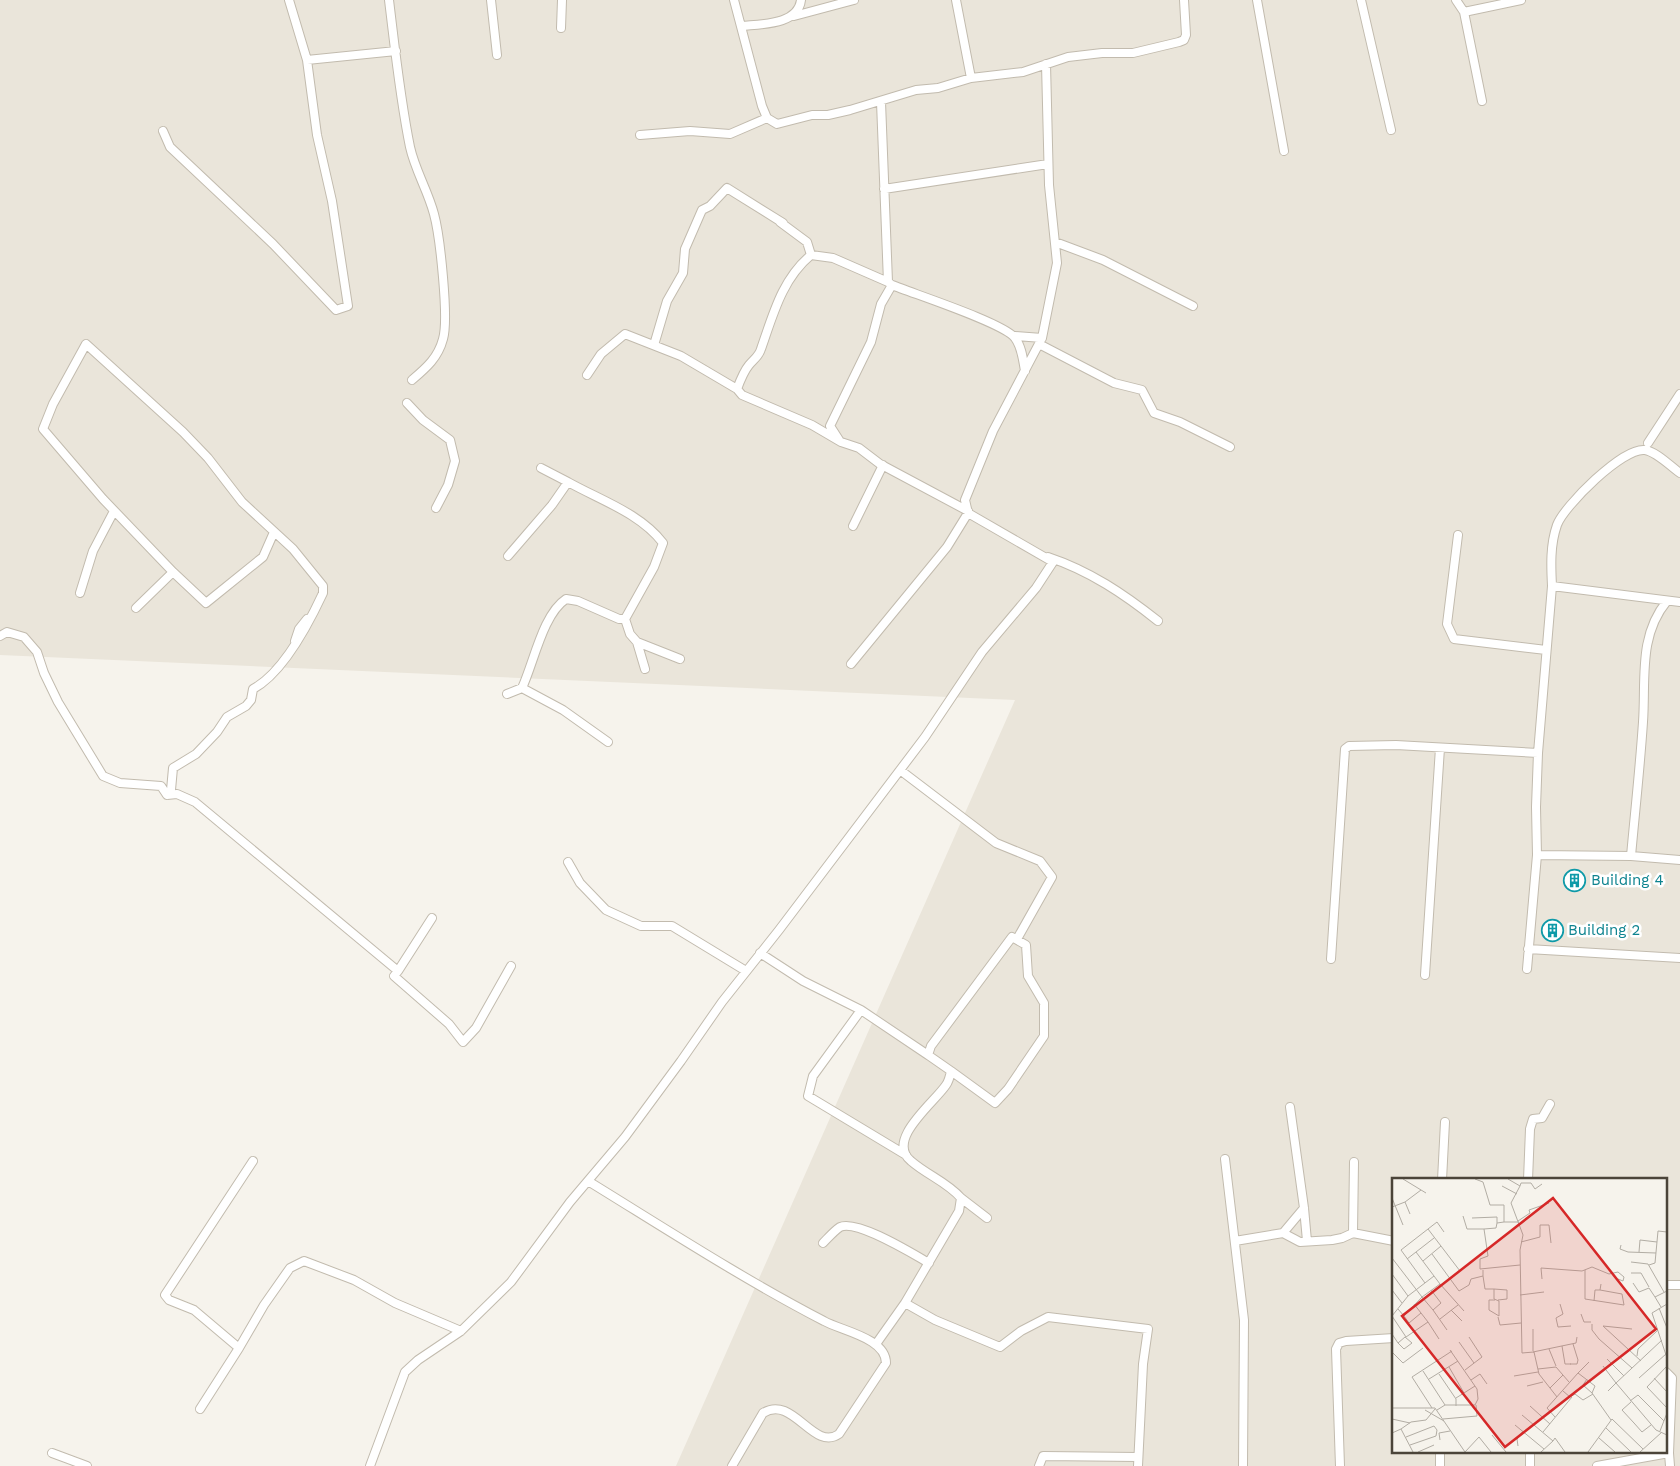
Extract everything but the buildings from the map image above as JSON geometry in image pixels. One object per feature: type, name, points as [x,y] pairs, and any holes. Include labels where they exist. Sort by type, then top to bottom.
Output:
[{"type":"street","points":[[163,131],[170,147],[273,244],[336,310],[348,306],[332,201],[317,135],[307,60],[289,0]]},
{"type":"street","points":[[389,0],[410,150],[422,187],[434,213],[439,242],[445,314],[444,338],[440,348],[431,365],[412,380]]},
{"type":"street","points":[[491,0],[497,56]]},
{"type":"street","points":[[561,28],[562,0]]},
{"type":"street","points":[[734,0],[767,118],[776,124],[882,102],[916,90],[938,88],[972,78],[1023,72],[1068,57],[1102,53],[1133,53],[1178,42],[1184,40],[1186,35],[1184,0]]},
{"type":"street","points":[[789,17],[796,13],[801,0]]},
{"type":"street","points":[[742,26],[779,21],[831,2],[854,0]]},
{"type":"street","points":[[956,0],[972,78]]},
{"type":"street","points":[[1257,0],[1284,151]]},
{"type":"street","points":[[1361,0],[1391,130]]},
{"type":"street","points":[[1456,0],[1464,12],[1482,101]]},
{"type":"street","points":[[1464,12],[1516,0]]},
{"type":"street","points":[[307,60],[396,51]]},
{"type":"street","points":[[850,664],[947,548],[968,512],[965,500],[993,431],[1041,341],[1057,264],[1056,242],[1051,218],[1048,164],[1046,64]]},
{"type":"street","points":[[841,442],[830,426],[871,342],[881,304],[890,284],[884,189],[882,102]]},
{"type":"street","points":[[640,135],[690,131],[730,134],[767,118]]},
{"type":"street","points":[[884,189],[1048,164]]},
{"type":"street","points":[[654,345],[667,301],[683,273],[685,250],[702,210],[710,206],[727,188],[780,221],[807,242],[811,255]]},
{"type":"street","points":[[1056,242],[1103,260],[1194,306]]},
{"type":"street","points":[[737,389],[748,365],[761,350],[766,330],[785,285],[802,262],[811,255],[833,258],[1015,336],[1041,341],[1114,383],[1142,390],[1154,413],[1180,422],[1230,447]]},
{"type":"street","points":[[587,375],[601,354],[625,334],[681,356],[737,389],[742,395],[812,425],[841,442],[859,448],[883,465],[1048,557],[1068,564],[1113,587],[1158,621]]},
{"type":"street","points":[[1015,336],[1020,346],[1025,371]]},
{"type":"street","points":[[167,795],[171,790],[172,768],[196,754],[218,732],[227,717],[246,706],[251,700],[253,690],[263,684],[292,650],[304,632],[323,593],[323,586],[306,563],[274,532],[242,502],[208,458],[184,432],[86,344],[53,404],[43,429],[114,511],[173,572],[206,603],[263,558],[274,532]]},
{"type":"street","points":[[1648,443],[1680,394]]},
{"type":"street","points":[[407,402],[423,420],[450,440],[455,461],[448,486],[436,508]]},
{"type":"street","points":[[1527,969],[1537,855],[1538,754],[1552,586],[1550,555],[1557,524],[1569,506],[1602,474],[1627,456],[1644,450],[1680,473]]},
{"type":"street","points":[[853,526],[883,465]]},
{"type":"street","points":[[541,468],[617,506],[655,533],[663,543],[654,567],[625,619],[630,634],[637,642],[645,669]]},
{"type":"street","points":[[508,556],[552,505],[568,482]]},
{"type":"street","points":[[80,593],[93,551],[114,511]]},
{"type":"street","points":[[1458,535],[1447,624],[1454,639],[1546,650]]},
{"type":"street","points":[[370,1466],[405,1372],[418,1360],[461,1331],[511,1282],[588,1181],[625,1137],[746,971],[925,737],[982,652],[1036,588],[1053,562],[1048,557]]},
{"type":"street","points":[[136,608],[173,572]]},
{"type":"street","points":[[1552,586],[1680,602]]},
{"type":"street","points":[[507,694],[522,688],[547,624],[557,605],[566,599],[578,601],[625,619]]},
{"type":"street","points":[[1631,856],[1643,720],[1645,652],[1657,613],[1667,601]]},
{"type":"street","points":[[0,636],[7,632],[24,637],[37,652],[44,673],[58,702],[103,776],[120,783],[161,786],[167,795]]},
{"type":"street","points":[[637,642],[680,659]]},
{"type":"street","points":[[522,688],[562,710],[608,742]]},
{"type":"street","points":[[1331,959],[1343,752],[1349,746],[1396,744],[1538,754]]},
{"type":"street","points":[[1425,975],[1440,748]]},
{"type":"street","points":[[900,770],[996,843],[1040,861],[1052,877],[1017,939]]},
{"type":"street","points":[[167,795],[177,794],[195,802],[398,971]]},
{"type":"street","points":[[1537,855],[1631,856],[1680,860]]},
{"type":"street","points":[[568,862],[580,883],[606,910],[641,926],[672,926],[746,971]]},
{"type":"street","points":[[432,918],[394,976],[449,1024],[463,1042],[476,1028],[511,966]]},
{"type":"street","points":[[760,953],[803,981],[861,1010],[995,1103],[1008,1089],[1044,1036],[1044,1002],[1028,976],[1026,945],[1012,937],[930,1046],[928,1055]]},
{"type":"street","points":[[1528,949],[1680,958]]},
{"type":"street","points":[[861,1010],[813,1076],[808,1096],[906,1155]]},
{"type":"street","points":[[951,1071],[948,1084],[904,1137],[903,1151],[910,1161],[933,1174],[987,1218]]},
{"type":"street","points":[[1528,1178],[1532,1124],[1534,1119],[1542,1118],[1550,1104]]},
{"type":"street","points":[[1290,1107],[1307,1241]]},
{"type":"street","points":[[1442,1178],[1445,1122]]},
{"type":"street","points":[[1225,1158],[1244,1320],[1243,1466]]},
{"type":"street","points":[[239,1348],[194,1310],[169,1300],[164,1295],[253,1161]]},
{"type":"street","points":[[1353,1233],[1354,1162]]},
{"type":"street","points":[[588,1181],[737,1272],[826,1322],[880,1346],[886,1356],[886,1363],[839,1434],[827,1438],[818,1435],[792,1415],[778,1409],[769,1409],[763,1413],[732,1466]]},
{"type":"street","points":[[876,1344],[929,1263],[959,1211],[961,1198]]},
{"type":"street","points":[[1283,1233],[1304,1208]]},
{"type":"street","points":[[823,1243],[841,1227],[853,1226],[884,1238],[929,1263]]},
{"type":"street","points":[[1235,1241],[1283,1233],[1300,1242],[1342,1238],[1353,1233],[1392,1241]]},
{"type":"street","points":[[200,1409],[264,1305],[290,1268],[304,1262],[354,1280],[395,1303],[461,1331]]},
{"type":"street","points":[[905,1302],[944,1324],[1000,1347],[1021,1331],[1048,1317],[1148,1329],[1143,1364],[1138,1466]]},
{"type":"street","points":[[1340,1466],[1336,1349],[1339,1343],[1346,1341],[1392,1338]]},
{"type":"street","points":[[1668,1374],[1672,1378],[1670,1466]]},
{"type":"street","points":[[52,1453],[87,1466]]},
{"type":"street","points":[[1597,1466],[1669,1454]]},
{"type":"street","points":[[1039,1466],[1044,1456],[1138,1457]]},
{"type":"shaded area","points":[[0,0],[1680,0],[1680,1466],[676,1466],[1015,700],[0,655]]},
{"type":"place","name":"Building 4","points":[[1575,880]]},
{"type":"place","name":"Building 2","points":[[1552,930]]}]
